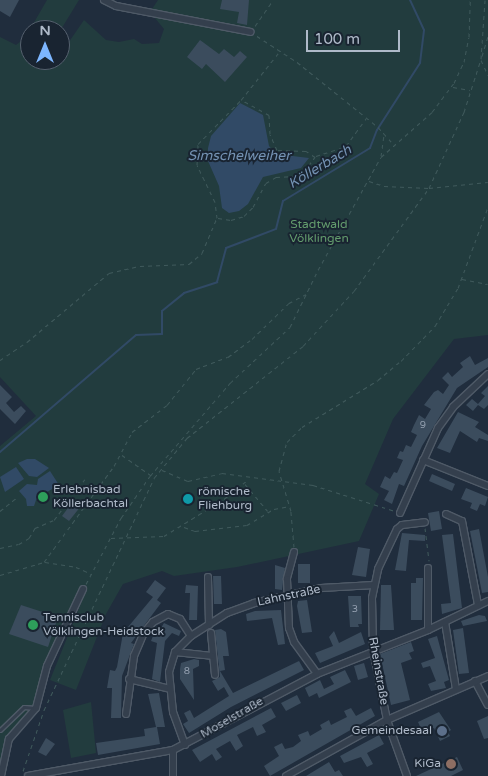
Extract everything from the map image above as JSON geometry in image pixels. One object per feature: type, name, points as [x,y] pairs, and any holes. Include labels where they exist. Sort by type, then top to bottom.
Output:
[{"type":"street","points":[[104,0],[116,6],[251,32]]},
{"type":"street","points":[[400,513],[423,460],[453,407],[488,374]]},
{"type":"street","points":[[423,460],[488,486]]},
{"type":"street","points":[[446,514],[462,521],[478,605]]},
{"type":"street","name":"Rheinstraße","points":[[407,776],[387,720],[373,650],[371,613],[374,585],[392,536],[402,525],[425,522]]},
{"type":"street","points":[[294,552],[287,579],[289,628],[294,642],[317,674]]},
{"type":"street","points":[[428,568],[428,630]]},
{"type":"street","points":[[208,577],[209,625]]},
{"type":"street","name":"Lahnstraße","points":[[185,745],[173,712],[169,672],[176,652],[191,636],[227,613],[288,594],[321,588],[374,585]]},
{"type":"street","points":[[2,776],[2,762],[10,739],[36,708],[47,666],[83,589]]},
{"type":"street","name":"Moselstraße","points":[[30,775],[65,773],[173,750],[317,674],[373,650],[428,630],[488,601]]},
{"type":"street","points":[[126,714],[129,679],[144,633],[160,617],[175,616],[191,636]]},
{"type":"street","points":[[444,622],[456,689]]},
{"type":"street","points":[[211,633],[215,675]]},
{"type":"street","points":[[176,652],[212,656]]},
{"type":"street","points":[[286,776],[387,720],[488,676]]},
{"type":"street","points":[[129,679],[170,689]]},
{"type":"street","points":[[475,681],[488,705]]},
{"type":"street","points":[[173,750],[173,776]]},
{"type":"lane","points":[[225,28],[227,20]]},
{"type":"lane","points":[[0,730],[24,707],[36,708]]},
{"type":"path","points":[[273,0],[251,32],[280,51],[378,127],[395,146]]},
{"type":"path","points":[[381,156],[395,146],[432,112],[451,86],[464,62],[469,37],[470,0]]},
{"type":"path","points":[[484,0],[481,59],[488,75]]},
{"type":"path","points":[[21,776],[44,710],[154,478],[187,438],[303,346],[354,290],[429,188],[471,90],[488,36]]},
{"type":"path","points":[[0,360],[27,342],[109,273],[140,266],[190,264],[202,253],[217,218],[215,202],[197,165],[196,153],[198,144],[241,100],[280,51]]},
{"type":"path","points":[[451,86],[458,90],[471,90]]},
{"type":"path","points":[[241,100],[269,115],[270,134],[277,150],[306,151],[316,156]]},
{"type":"path","points":[[217,218],[231,220],[244,216],[254,207],[266,183],[276,177],[304,172],[316,156],[346,146],[355,138],[366,118]]},
{"type":"path","points":[[83,589],[110,538],[150,476],[230,383],[290,327],[381,156],[384,135]]},
{"type":"path","points":[[368,181],[384,186],[429,188],[488,182]]},
{"type":"path","points":[[294,552],[296,532],[290,506],[281,481],[281,455],[287,442],[302,428],[353,397],[401,361],[449,306],[488,207]]},
{"type":"path","points":[[461,278],[488,284]]},
{"type":"path","points":[[44,562],[121,454],[132,432],[167,405],[196,369],[228,357],[252,339],[285,307],[307,293]]},
{"type":"path","points":[[121,454],[154,478]]},
{"type":"path","points":[[161,469],[188,481],[222,473],[313,485],[400,513]]},
{"type":"path","points":[[110,538],[164,536],[182,526],[249,478]]},
{"type":"path","points":[[0,548],[19,544],[29,538],[35,528],[54,520],[85,479]]},
{"type":"path","points":[[244,483],[268,511]]},
{"type":"path","points":[[0,511],[16,498]]},
{"type":"path","points":[[182,526],[195,531],[247,524],[268,511],[290,506]]},
{"type":"path","points":[[425,522],[428,568]]},
{"type":"path","points":[[0,575],[44,562],[76,567],[92,574]]},
{"type":"green space","name":"Stadtwald Völklingen","points":[[47,0],[79,0],[67,20],[35,20]]},
{"type":"green space","name":"Stadtwald Völklingen","points":[[158,0],[488,0],[488,335],[454,339],[393,419],[365,484],[379,494],[359,541],[237,567],[174,576],[162,571],[123,584],[106,614],[76,690],[50,680],[86,591],[85,586],[47,666],[36,708],[9,739],[0,772],[0,446],[36,416],[0,377],[0,37],[16,45],[20,42],[20,70],[70,70],[70,40],[84,20],[106,40],[119,42],[134,39],[142,44],[159,43],[164,29],[150,12]]},
{"type":"green space","points":[[91,702],[96,753],[71,758],[63,710]]},
{"type":"water","name":"Simschelweiher","points":[[240,103],[263,115],[269,146],[276,154],[309,158],[301,168],[263,177],[248,204],[239,211],[229,213],[222,208],[219,186],[208,161],[208,148],[211,136]]},
{"type":"water","points":[[27,459],[35,459],[49,468],[37,477],[29,476],[18,463]]},
{"type":"water","points":[[16,467],[24,479],[5,492],[0,477]]},
{"type":"water","points":[[50,471],[59,485],[47,492],[45,498],[36,500],[34,506],[27,506],[26,499],[19,491],[27,484],[37,485],[38,479]]},
{"type":"building","points":[[0,0],[19,0],[10,17],[0,11]]},
{"type":"building","points":[[222,0],[249,0],[247,25],[237,23],[239,12],[220,9]]},
{"type":"building","points":[[200,40],[219,54],[224,49],[234,57],[240,51],[247,57],[225,82],[206,64],[202,69],[187,57]]},
{"type":"building","points":[[470,356],[475,365],[488,358],[488,367],[457,388],[422,446],[404,486],[399,484],[392,504],[384,500],[389,491],[380,487],[385,476],[390,479],[394,472],[397,473],[403,460],[397,458],[400,451],[403,452],[406,445],[411,447],[417,435],[411,432],[419,415],[425,419],[431,409],[424,405],[434,392],[438,390],[443,394],[449,385],[442,378],[448,372],[452,377],[463,367],[460,363]]},
{"type":"building","points":[[0,385],[12,397],[6,403],[14,412],[21,406],[26,411],[15,424],[0,409]]},
{"type":"building","points":[[488,386],[488,405],[484,409],[478,405],[473,411],[466,405],[472,399],[478,404],[485,396],[481,393]]},
{"type":"building","points":[[458,412],[479,422],[475,427],[488,435],[488,441],[479,438],[477,442],[460,431],[450,453],[437,448]]},
{"type":"building","points":[[432,474],[455,484],[452,491],[429,481]]},
{"type":"building","points":[[466,488],[488,497],[485,506],[480,504],[477,511],[470,508],[472,503],[461,499]]},
{"type":"building","points":[[74,500],[81,506],[69,521],[62,516]]},
{"type":"building","points":[[439,511],[442,529],[431,531],[428,513]]},
{"type":"building","points":[[479,529],[488,577],[488,592],[482,593],[470,531]]},
{"type":"building","points":[[402,533],[425,535],[425,541],[409,540],[406,571],[395,570]]},
{"type":"building","points":[[453,534],[462,608],[442,614],[441,604],[451,603],[442,535]]},
{"type":"building","points":[[358,547],[370,549],[366,577],[352,575]]},
{"type":"building","points":[[298,564],[310,564],[310,583],[298,583]]},
{"type":"building","points":[[275,565],[285,568],[282,590],[275,589]]},
{"type":"building","points":[[213,576],[221,576],[222,604],[214,604]]},
{"type":"building","points":[[416,578],[423,578],[422,620],[411,620],[411,583],[416,583]]},
{"type":"building","points":[[155,580],[166,588],[157,600],[161,603],[131,643],[134,644],[122,676],[121,718],[111,718],[112,688],[107,688],[110,670],[115,671],[117,667],[123,633],[153,597],[146,592]]},
{"type":"building","points":[[186,585],[198,586],[197,620],[189,620],[190,593],[185,593]]},
{"type":"building","points":[[381,585],[391,585],[394,630],[380,630]]},
{"type":"building","points":[[348,596],[361,596],[362,624],[358,624],[359,627],[350,627]]},
{"type":"building","points":[[307,600],[312,632],[302,633],[297,606],[298,601]]},
{"type":"building","name":"Tennisclub Völklingen-Heidstock","points":[[21,605],[58,617],[48,647],[9,634]]},
{"type":"building","points":[[281,610],[285,644],[278,645],[272,618],[247,621],[246,614],[255,611]]},
{"type":"building","points":[[479,615],[485,616],[487,621],[463,626],[461,621]]},
{"type":"building","points":[[164,623],[181,631],[179,636],[172,633],[165,641],[160,682],[152,679],[157,643],[151,641],[157,626],[161,628]]},
{"type":"building","points":[[463,628],[469,673],[459,674],[453,630]]},
{"type":"building","points":[[221,629],[226,632],[229,656],[223,656],[225,670],[220,671],[233,693],[299,661],[304,670],[231,707],[189,733],[183,724],[188,721],[184,713],[190,710],[194,718],[229,696],[224,687],[218,691],[212,681],[220,677],[215,630]]},
{"type":"building","points":[[334,631],[339,643],[361,632],[365,644],[320,663],[315,653],[333,646],[329,637]]},
{"type":"building","points":[[437,636],[449,680],[444,682],[446,688],[431,691],[428,684],[436,681],[430,666],[423,668],[421,663],[435,658],[428,639]]},
{"type":"building","points":[[411,642],[414,651],[409,653],[412,659],[401,663],[410,700],[391,705],[380,654]]},
{"type":"building","points":[[194,659],[199,660],[199,666],[193,669],[194,700],[180,679],[180,669],[181,663]]},
{"type":"building","points":[[364,663],[368,677],[358,680],[354,666]]},
{"type":"building","points":[[345,670],[351,682],[319,698],[317,693],[309,697],[305,688],[320,680],[324,689],[334,684],[330,677]]},
{"type":"building","points":[[159,693],[165,727],[157,727],[160,744],[98,755],[96,743],[145,736],[144,729],[156,727],[148,694]]},
{"type":"building","points":[[297,695],[301,703],[286,711],[281,703]]},
{"type":"building","points":[[271,708],[276,717],[262,725],[266,732],[257,736],[253,727],[237,735],[243,746],[236,751],[230,741],[216,749],[222,757],[216,761],[212,754],[200,762],[192,750]]},
{"type":"building","points":[[351,708],[356,716],[371,708],[375,716],[270,776],[264,766],[279,756],[274,747],[282,743],[285,749],[293,747],[301,741],[298,735],[308,731],[310,736],[322,729],[320,725],[329,720],[331,725],[347,717],[344,711]]},
{"type":"building","points":[[439,712],[451,730],[448,732],[450,736],[440,741],[434,728],[423,733],[418,722]]},
{"type":"building","points":[[488,716],[488,738],[484,739],[477,721]]},
{"type":"building","points":[[379,735],[384,744],[367,753],[373,764],[367,767],[361,757],[344,763],[340,756]]},
{"type":"building","points":[[46,738],[55,744],[46,756],[38,752]]},
{"type":"building","name":"KiGa","points":[[457,757],[463,770],[451,776],[416,776]]},
{"type":"building","points":[[329,762],[335,772],[339,770],[343,776],[306,776]]},
{"type":"waterway","name":"Köllerbach","points":[[0,452],[136,335],[162,334],[162,311],[184,293],[217,282],[226,248],[276,229],[283,201],[370,148],[377,130],[420,63],[424,30],[410,0]]},
{"type":"place","name":"Erlebnisbad Köllerbachtal","points":[[43,497]]},
{"type":"place","name":"römische Fliehburg","points":[[188,499]]},
{"type":"place","name":"Tennisclub Völklingen-Heidstock","points":[[33,625]]},
{"type":"place","name":"Gemeindesaal","points":[[442,731]]},
{"type":"place","name":"KiGa","points":[[451,764]]}]
